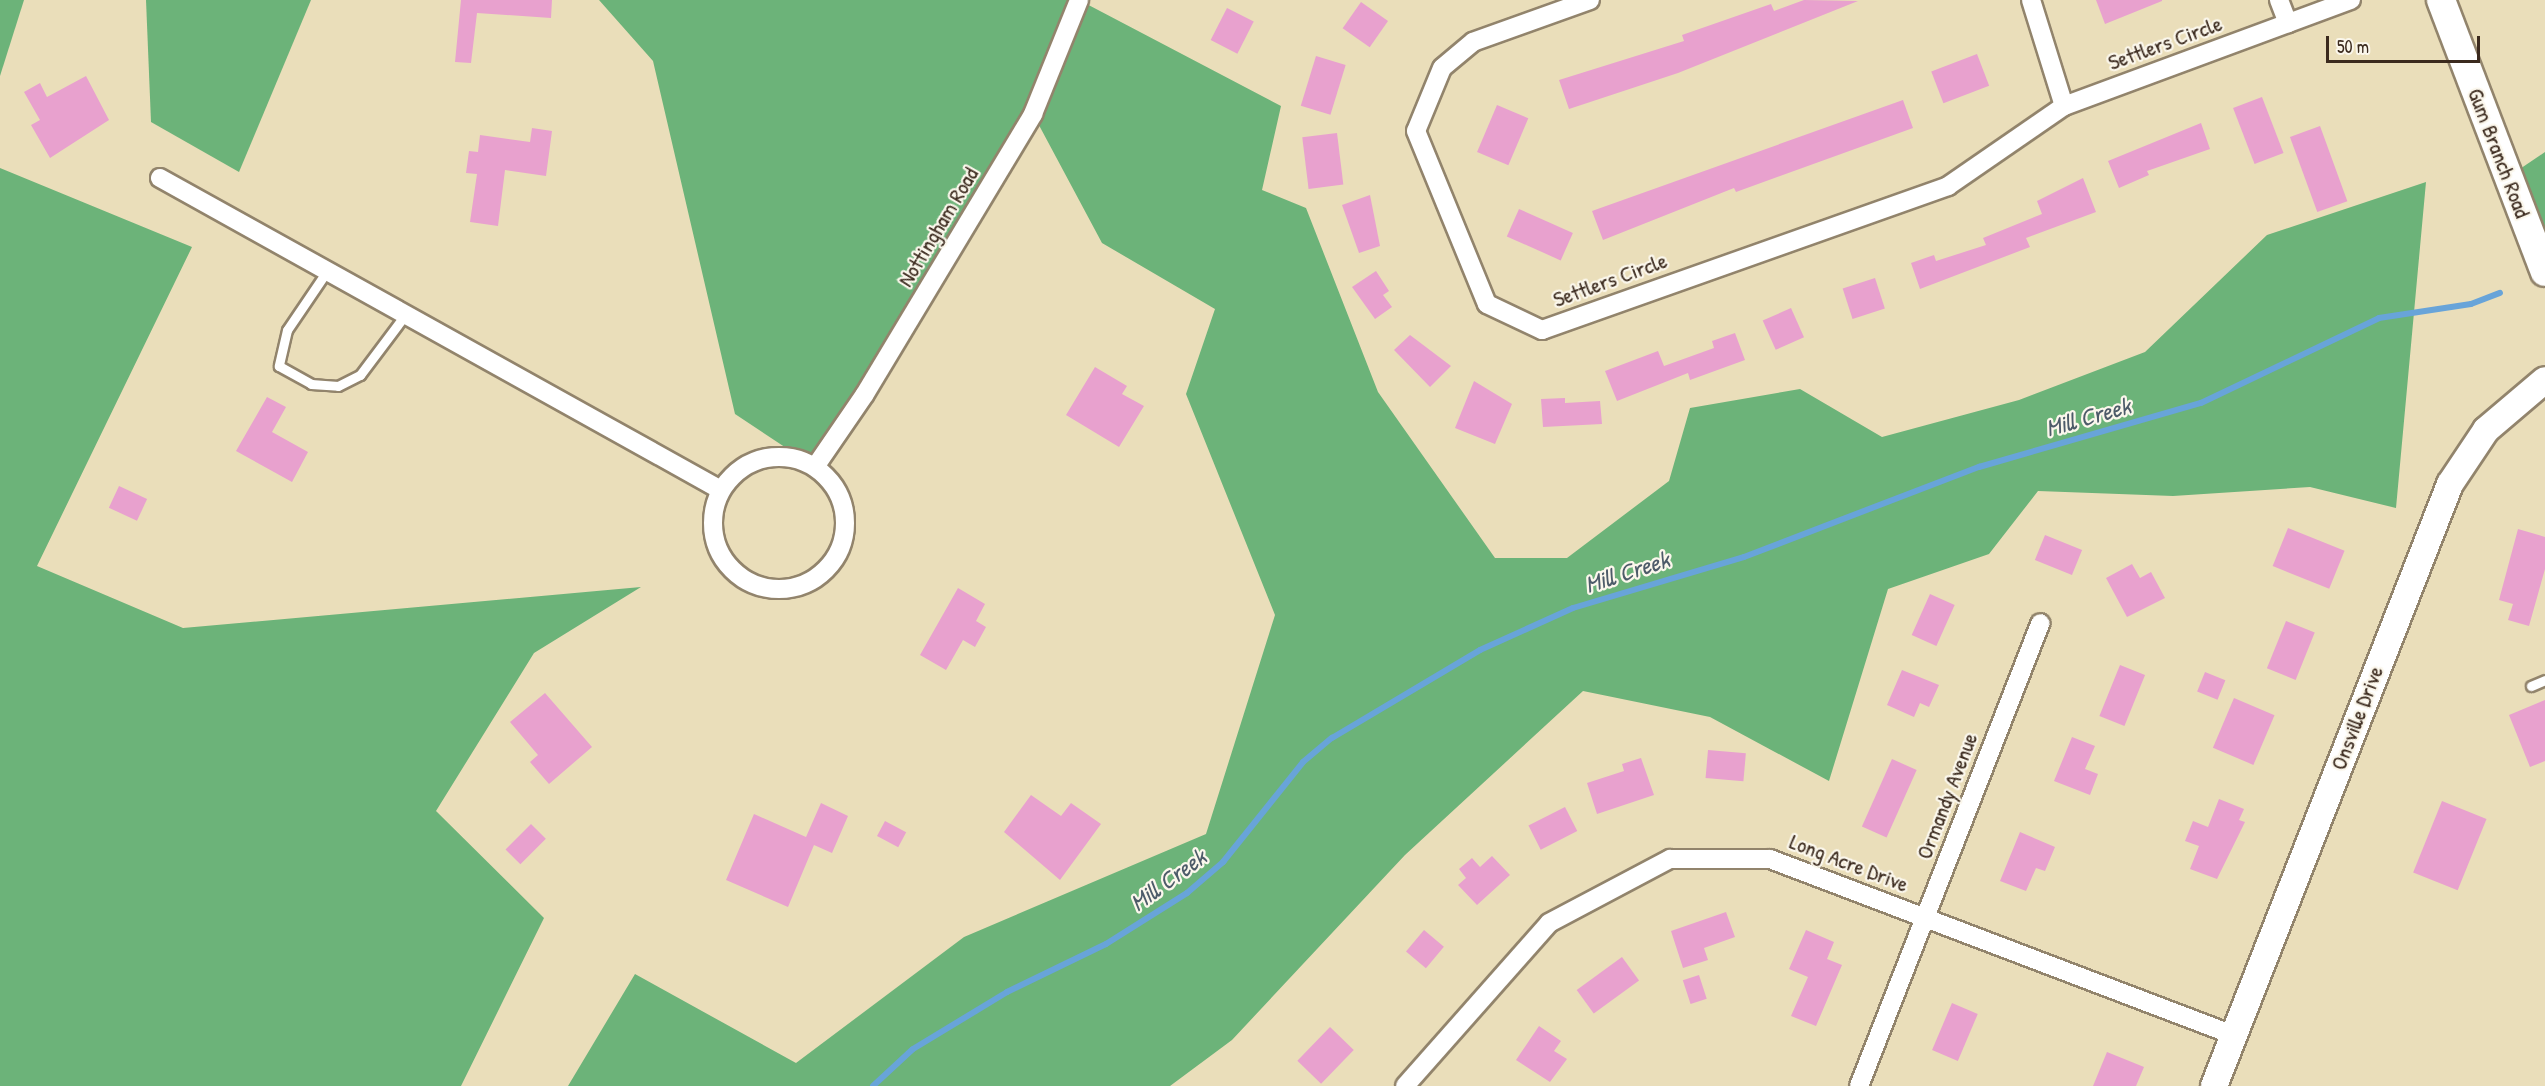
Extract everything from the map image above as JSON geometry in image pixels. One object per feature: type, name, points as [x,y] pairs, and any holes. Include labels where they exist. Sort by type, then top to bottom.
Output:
[{"type":"main road","name":"Gum Branch Road","points":[[2441,0],[2545,272]]},
{"type":"street","name":"Nottingham Road","points":[[815,467],[878,374],[1033,114],[1079,0]]},
{"type":"street","name":"Settlers Circle","points":[[1590,0],[1473,42],[1442,68],[1416,131],[1486,303],[1542,330],[1948,186],[2064,106],[2351,0]]},
{"type":"street","points":[[2031,0],[2064,106]]},
{"type":"street","points":[[2279,0],[2288,23]]},
{"type":"street","points":[[160,178],[721,490]]},
{"type":"street","name":"Onsville Drive","points":[[2214,1086],[2450,484],[2486,430],[2545,380]]},
{"type":"street","points":[[786,457],[815,467],[840,496],[845,535],[831,566],[799,587],[766,589],[734,572],[715,544],[712,520],[721,490],[743,466],[786,457]]},
{"type":"street","name":"Ormandy Avenue","points":[[1859,1086],[2040,623]]},
{"type":"street","name":"Long Acre Drive","points":[[1405,1086],[1550,923],[1670,859],[1770,859],[2234,1035]]},
{"type":"lane","points":[[327,271],[287,330],[279,366],[311,384],[338,386],[360,375],[405,315]]},
{"type":"lane","points":[[2531,686],[2545,681]]},
{"type":"green space","points":[[0,0],[24,0],[0,76]]},
{"type":"green space","points":[[146,0],[311,0],[239,172],[151,122]]},
{"type":"green space","points":[[599,0],[1079,0],[1281,106],[1262,190],[1306,208],[1378,392],[1495,558],[1567,558],[1669,481],[1690,408],[1800,389],[1882,437],[2019,400],[2145,352],[2267,235],[2426,182],[2396,508],[2310,487],[2173,496],[2038,491],[1989,554],[1888,589],[1829,781],[1710,717],[1583,691],[1405,855],[1232,1040],[1170,1086],[568,1086],[635,974],[796,1063],[964,937],[1206,834],[1275,615],[1186,394],[1215,309],[1102,243],[1033,114],[815,467],[735,414],[653,61]]},
{"type":"green space","points":[[2545,152],[2545,272],[2508,177]]},
{"type":"green space","points":[[0,168],[192,247],[37,566],[183,628],[641,587],[534,653],[436,811],[544,918],[461,1086],[0,1086]]},
{"type":"building","points":[[461,0],[552,0],[551,18],[477,13],[471,63],[455,62]]},
{"type":"building","points":[[1804,0],[1858,1],[1678,73],[1569,109],[1559,80],[1684,41],[1682,35],[1771,4],[1774,11]]},
{"type":"building","points":[[2096,0],[2162,0],[2162,1],[2105,24]]},
{"type":"building","points":[[1361,2],[1388,21],[1370,47],[1343,28]]},
{"type":"building","points":[[1227,8],[1254,22],[1237,54],[1211,40]]},
{"type":"building","points":[[1977,54],[1989,86],[1943,103],[1931,72]]},
{"type":"building","points":[[1316,56],[1346,65],[1330,115],[1301,106]]},
{"type":"building","points":[[86,76],[109,120],[50,158],[31,125],[40,120],[24,92],[40,83],[47,97]]},
{"type":"building","points":[[2262,97],[2284,153],[2255,164],[2233,108]]},
{"type":"building","points":[[1903,100],[1913,128],[1736,192],[1734,188],[1603,240],[1592,211]]},
{"type":"building","points":[[1497,105],[1528,118],[1508,165],[1477,152]]},
{"type":"building","points":[[2201,123],[2210,149],[2147,171],[2149,175],[2119,188],[2108,161]]},
{"type":"building","points":[[2320,126],[2347,201],[2317,212],[2290,137]]},
{"type":"building","points":[[532,128],[552,131],[546,176],[505,170],[498,226],[470,222],[477,174],[466,173],[469,151],[478,152],[480,135],[530,142]]},
{"type":"building","points":[[1337,133],[1343,185],[1309,189],[1302,137]]},
{"type":"building","points":[[2083,178],[2096,212],[2026,238],[2030,247],[1920,289],[1911,263],[1934,255],[1936,261],[1986,245],[1983,238],[2042,214],[2037,201]]},
{"type":"building","points":[[1370,195],[1380,246],[1359,253],[1342,205]]},
{"type":"building","points":[[1519,209],[1573,233],[1561,260],[1507,236]]},
{"type":"building","points":[[1376,271],[1389,291],[1383,295],[1392,307],[1375,319],[1352,287]]},
{"type":"building","points":[[1875,278],[1885,308],[1853,319],[1843,289]]},
{"type":"building","points":[[1791,308],[1804,337],[1776,350],[1763,321]]},
{"type":"building","points":[[1735,333],[1745,360],[1690,380],[1688,373],[1617,401],[1605,371],[1658,351],[1664,366],[1714,348],[1712,341]]},
{"type":"building","points":[[1410,335],[1451,366],[1430,387],[1394,350]]},
{"type":"building","points":[[1095,367],[1127,386],[1122,394],[1144,406],[1119,447],[1066,415]]},
{"type":"building","points":[[1474,381],[1512,404],[1495,444],[1455,428]]},
{"type":"building","points":[[267,397],[286,407],[272,432],[308,452],[292,482],[236,451]]},
{"type":"building","points":[[1565,398],[1565,403],[1600,401],[1602,424],[1543,427],[1541,399]]},
{"type":"building","points":[[119,486],[147,499],[137,521],[109,508]]},
{"type":"building","points":[[2288,528],[2345,551],[2329,589],[2273,566]]},
{"type":"building","points":[[2518,529],[2545,537],[2545,569],[2529,626],[2508,620],[2513,604],[2499,600]]},
{"type":"building","points":[[2045,535],[2082,550],[2072,575],[2035,560]]},
{"type":"building","points":[[2132,564],[2140,578],[2151,572],[2165,598],[2127,617],[2106,578]]},
{"type":"building","points":[[958,588],[985,604],[976,621],[986,627],[975,647],[963,640],[946,670],[920,655]]},
{"type":"building","points":[[1930,594],[1955,605],[1936,646],[1912,635]]},
{"type":"building","points":[[2286,621],[2315,633],[2296,680],[2267,668]]},
{"type":"building","points":[[2120,665],[2145,675],[2124,726],[2099,716]]},
{"type":"building","points":[[1902,670],[1939,685],[1929,707],[1920,703],[1914,717],[1887,705]]},
{"type":"building","points":[[2205,672],[2225,680],[2218,700],[2197,691]]},
{"type":"building","points":[[545,693],[592,747],[549,784],[530,762],[538,755],[510,722]]},
{"type":"building","points":[[2234,698],[2275,715],[2253,765],[2213,748]]},
{"type":"building","points":[[2545,700],[2545,761],[2530,767],[2509,715]]},
{"type":"building","points":[[2072,737],[2095,746],[2085,769],[2098,774],[2090,795],[2054,781]]},
{"type":"building","points":[[1708,750],[1746,753],[1743,781],[1706,778]]},
{"type":"building","points":[[1641,758],[1654,795],[1597,814],[1587,783],[1624,771],[1622,764]]},
{"type":"building","points":[[1892,759],[1917,770],[1887,838],[1862,827]]},
{"type":"building","points":[[1031,795],[1061,816],[1071,803],[1101,824],[1060,880],[1004,832]]},
{"type":"building","points":[[2219,799],[2244,809],[2239,820],[2245,822],[2217,879],[2190,869],[2199,846],[2185,841],[2193,821],[2208,827]]},
{"type":"building","points":[[2442,801],[2487,819],[2458,890],[2413,872]]},
{"type":"building","points":[[821,803],[848,816],[832,853],[814,845],[788,907],[726,880],[754,814],[806,837]]},
{"type":"building","points":[[1565,807],[1577,831],[1541,850],[1528,826]]},
{"type":"building","points":[[885,821],[906,832],[898,847],[877,836]]},
{"type":"building","points":[[531,824],[546,839],[520,864],[506,849]]},
{"type":"building","points":[[2020,832],[2055,847],[2045,871],[2036,868],[2026,891],[2000,881]]},
{"type":"building","points":[[1492,856],[1510,875],[1477,905],[1458,885],[1466,878],[1459,869],[1472,858],[1480,867]]},
{"type":"building","points":[[1726,912],[1735,937],[1704,948],[1708,960],[1683,968],[1671,931]]},
{"type":"building","points":[[1424,930],[1444,947],[1426,968],[1406,951]]},
{"type":"building","points":[[1806,930],[1834,942],[1827,959],[1842,965],[1816,1026],[1791,1016],[1808,977],[1789,969]]},
{"type":"building","points":[[1622,957],[1639,980],[1594,1013],[1577,990]]},
{"type":"building","points":[[1699,975],[1707,999],[1691,1004],[1683,980]]},
{"type":"building","points":[[1952,1003],[1978,1014],[1958,1061],[1932,1050]]},
{"type":"building","points":[[1539,1026],[1561,1041],[1554,1051],[1567,1059],[1550,1082],[1516,1060]]},
{"type":"building","points":[[1330,1027],[1354,1050],[1321,1084],[1297,1061]]},
{"type":"building","points":[[2107,1052],[2144,1067],[2136,1086],[2093,1086]]},
{"type":"waterway","name":"Mill Creek","points":[[873,1086],[913,1049],[1007,992],[1106,944],[1187,893],[1223,862],[1303,762],[1332,738],[1480,650],[1573,608],[1744,557],[1979,467],[2201,403],[2379,318],[2471,304],[2500,293]]}]
